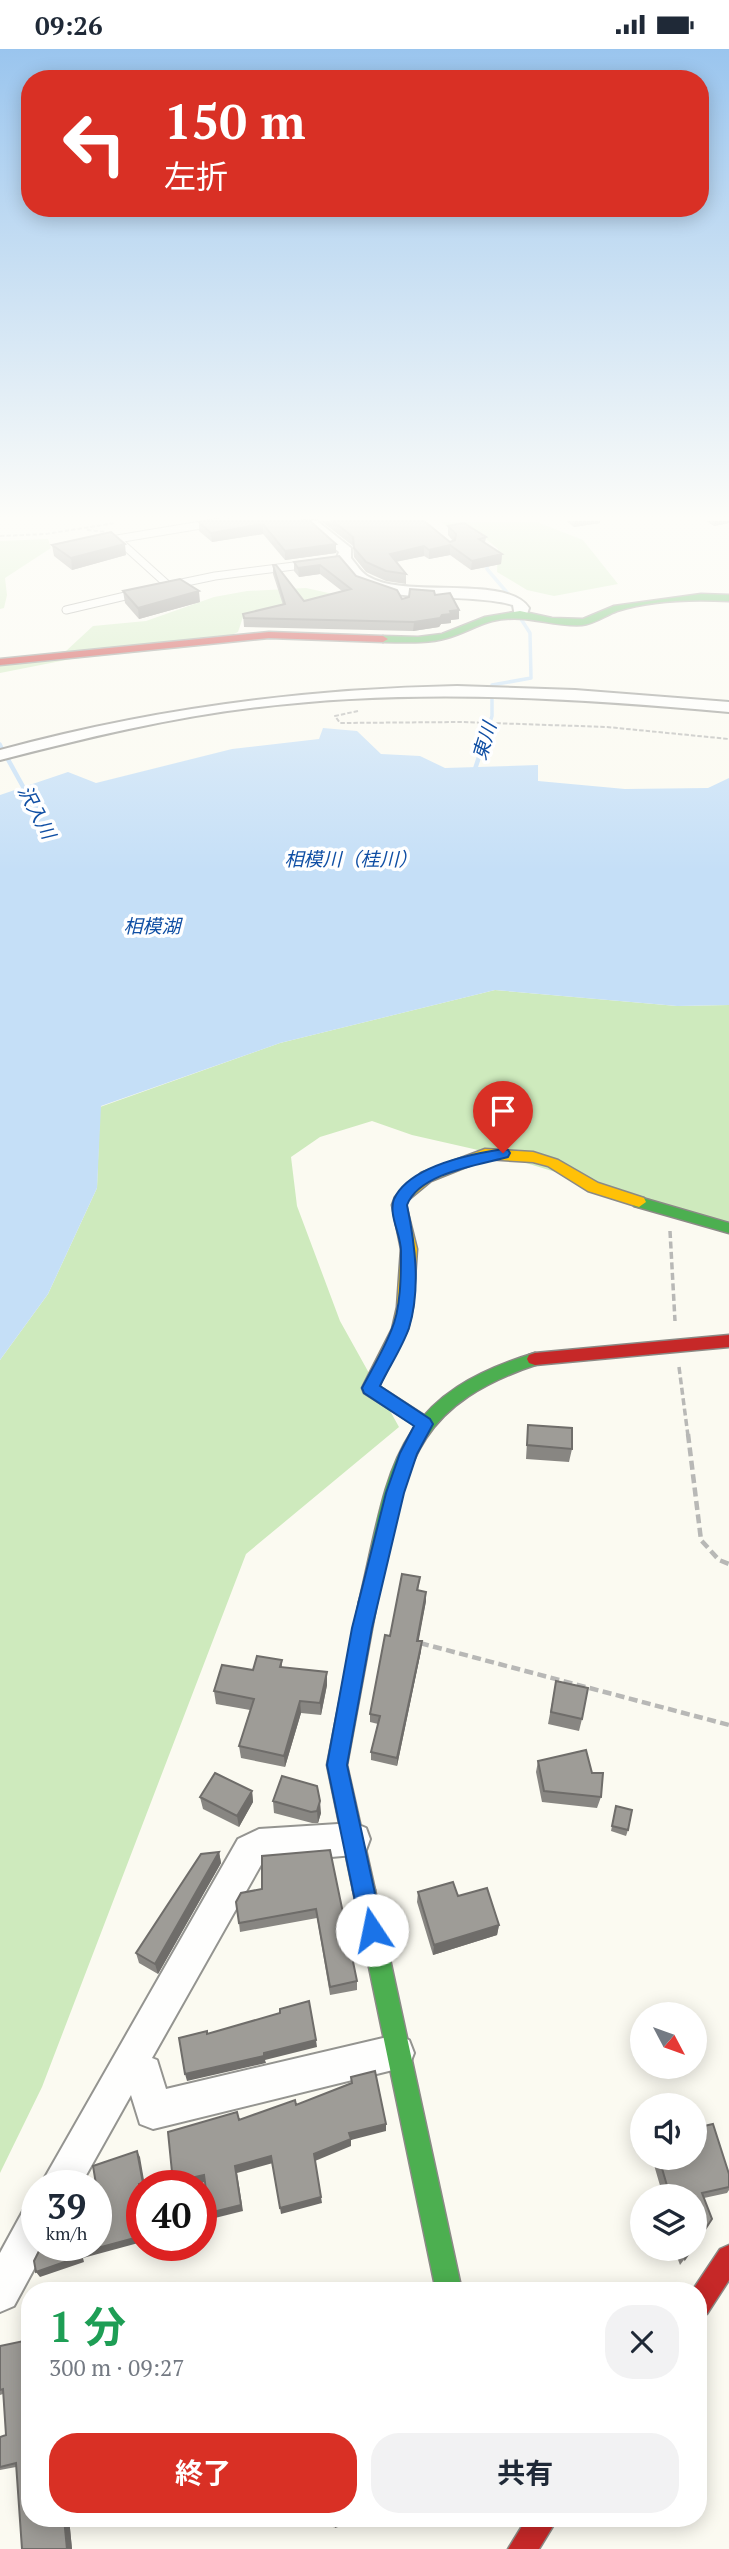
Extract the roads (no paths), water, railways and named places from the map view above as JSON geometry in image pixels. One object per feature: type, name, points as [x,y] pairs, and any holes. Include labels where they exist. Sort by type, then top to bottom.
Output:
[{"type":"street","points":[[0,662],[242,638]]},
{"type":"street","points":[[348,638],[418,640],[433,638]]},
{"type":"street","points":[[0,755],[86,732],[171,715],[285,699],[352,694],[523,692],[729,707]]},
{"type":"street","points":[[424,1424],[370,1388],[400,1329],[405,1307],[409,1249],[399,1205],[402,1197],[426,1177],[464,1160],[503,1153],[533,1157],[553,1163],[593,1187],[729,1228]]},
{"type":"street","points":[[447,2282],[431,2199],[396,2053],[337,1765],[362,1628],[395,1493],[408,1453],[424,1424],[454,1395],[497,1370],[544,1357],[729,1341]]},
{"type":"street","points":[[69,2170],[250,1850],[259,1845],[354,1839]]},
{"type":"street","points":[[125,2071],[144,2073],[153,2111],[396,2053]]},
{"type":"street","points":[[0,2292],[21,2254]]},
{"type":"street","points":[[707,2293],[729,2258]]},
{"type":"water","name":"相模湖","points":[[323,728],[357,731],[381,754],[420,756],[445,768],[538,765],[538,781],[625,789],[708,788],[729,778],[729,1005],[677,1006],[495,990],[280,1043],[101,1106],[97,1188],[48,1294],[0,1360],[0,795],[68,772],[96,783],[232,749],[319,739]]},
{"type":"waterway","name":"東川","points":[[479,756],[492,716],[492,685],[531,678],[530,638]]},
{"type":"waterway","name":"沢入川","points":[[0,744],[5,754]]},
{"type":"waterway","name":"沢入川","points":[[5,754],[26,792]]},
{"type":"waterway","name":"東川","points":[[473,775],[480,754]]},
{"type":"water label","name":"相模川（桂川）","points":[[351,859]]}]
